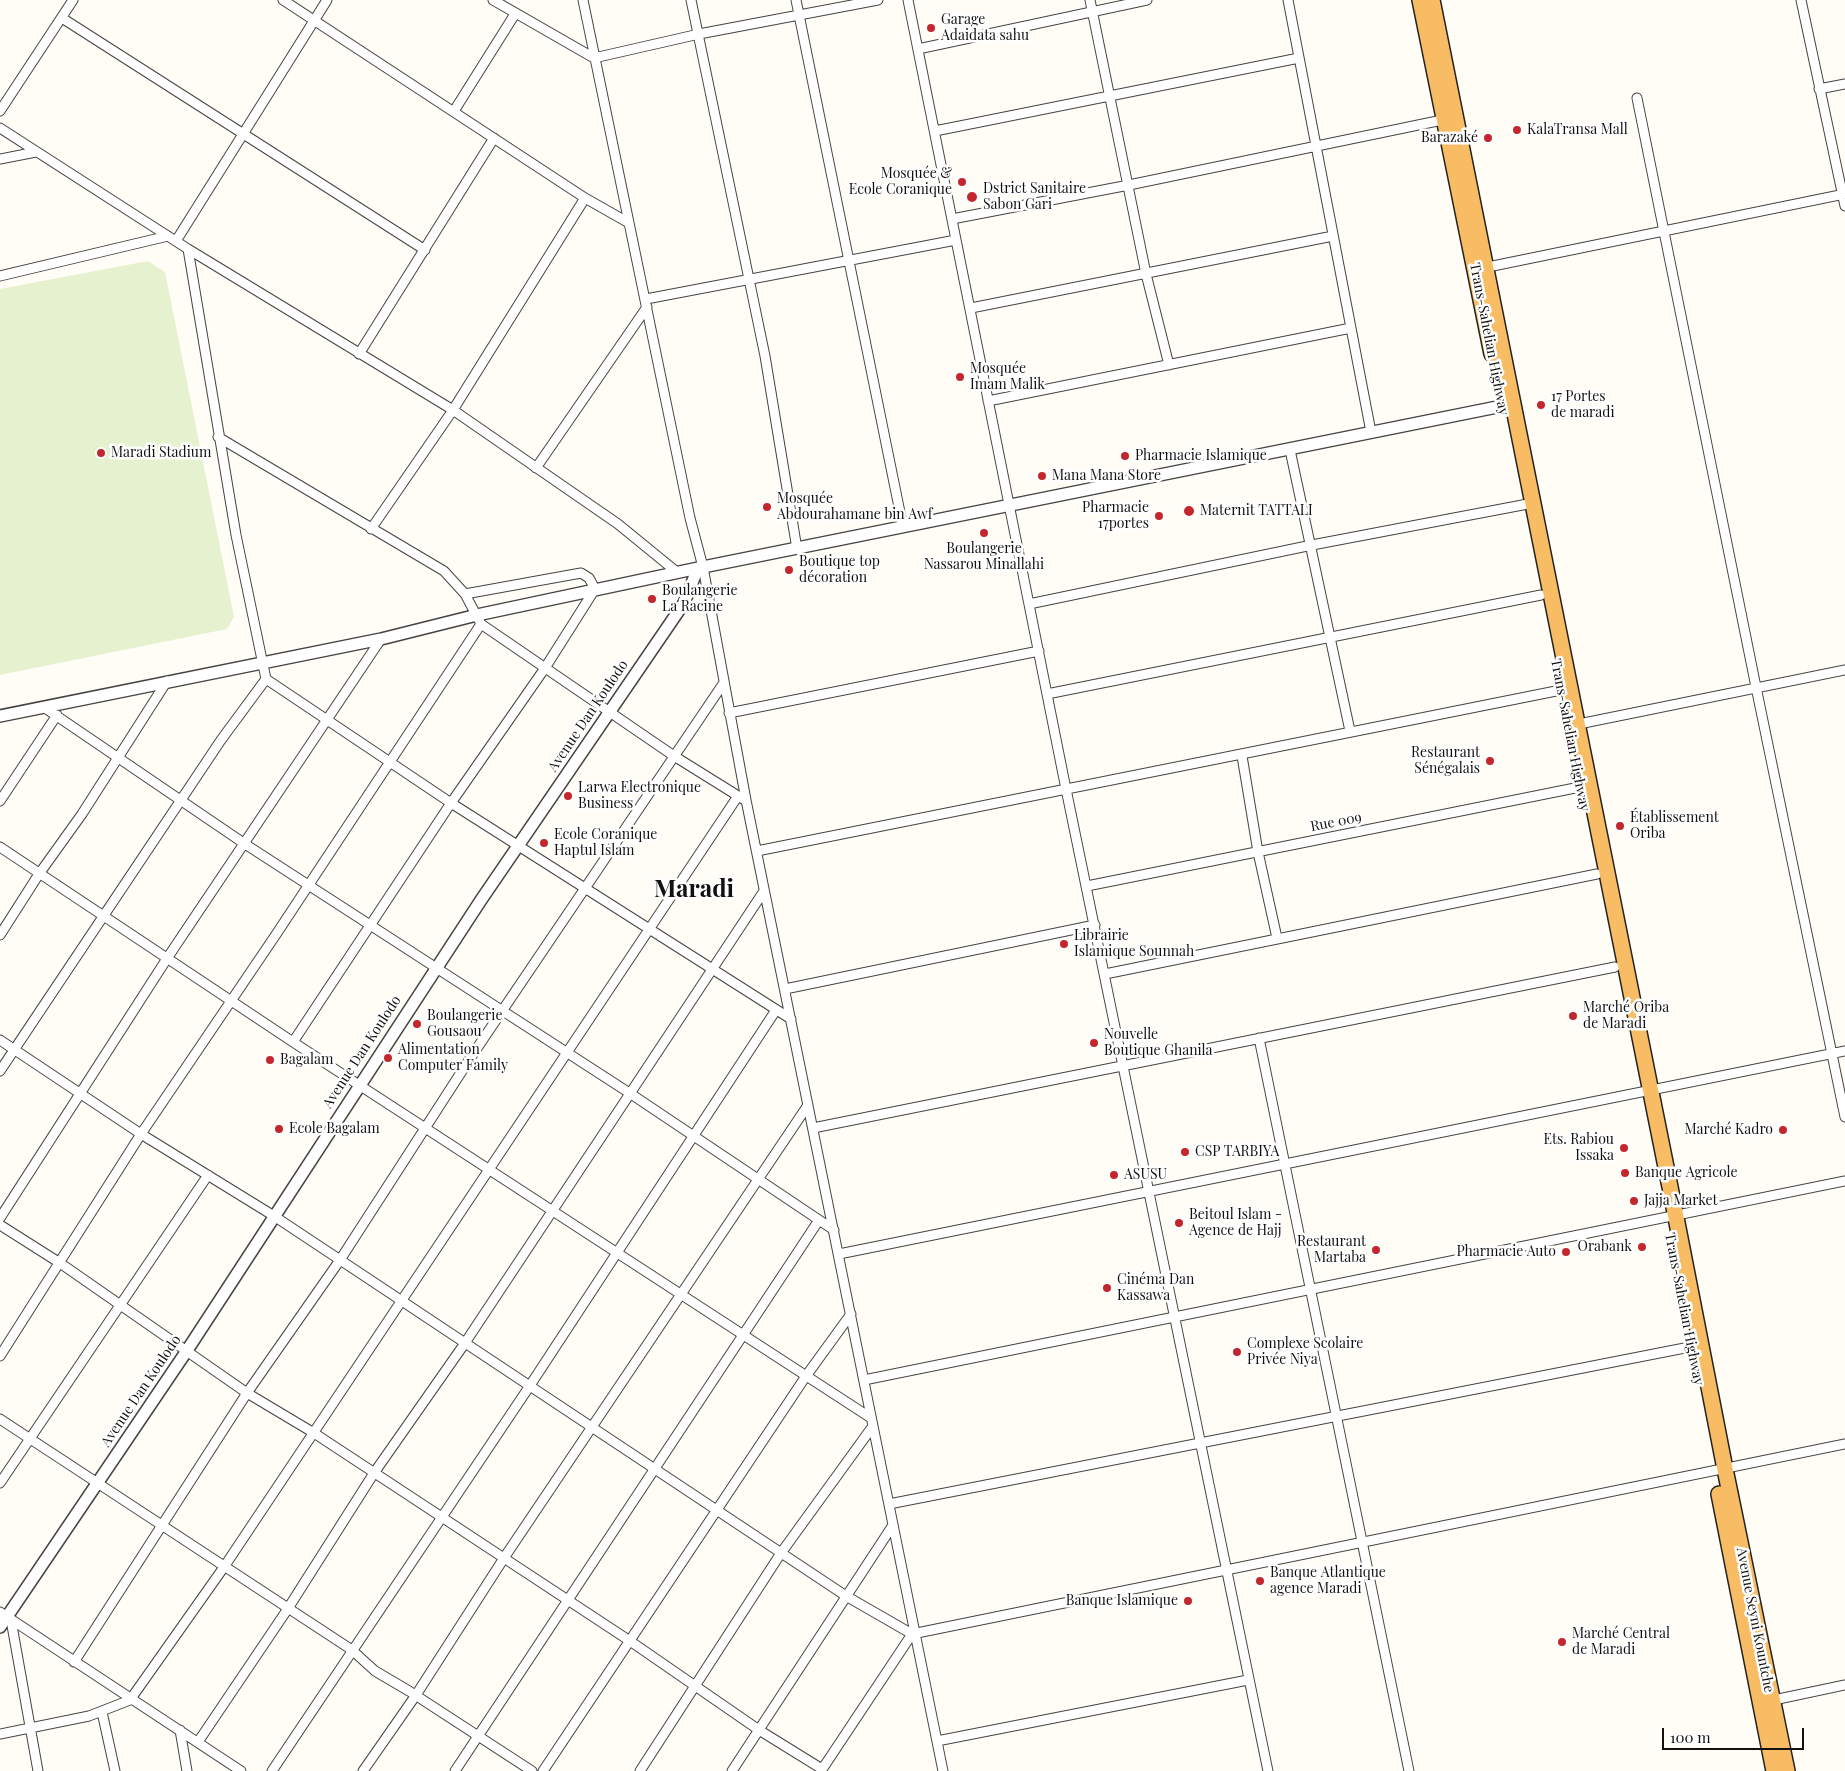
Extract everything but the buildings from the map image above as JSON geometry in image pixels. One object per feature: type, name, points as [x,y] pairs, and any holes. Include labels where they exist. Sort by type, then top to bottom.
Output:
[{"type":"highway","name":"Trans-Sahelian Highway","points":[[1420,0],[1450,118]]},
{"type":"highway","name":"Trans-Sahelian Highway","points":[[1432,0],[1450,118],[1721,1467]]},
{"type":"highway","name":"Trans-Sahelian Highway","points":[[1528,504],[1541,596],[1561,690],[1573,725]]},
{"type":"highway","name":"Trans-Sahelian Highway","points":[[1585,786],[1597,874],[1615,967],[1646,1091]]},
{"type":"highway","name":"Avenue Seyni Kountche","points":[[1721,1467],[1766,1702],[1774,1771]]},
{"type":"highway","name":"Avenue Seyni Kountche","points":[[1766,1702],[1787,1771]]},
{"type":"street","points":[[0,111],[73,0]]},
{"type":"street","points":[[283,0],[585,198],[629,223]]},
{"type":"street","points":[[0,276],[172,239],[327,0]]},
{"type":"street","points":[[493,0],[594,58],[699,34],[878,0]]},
{"type":"street","points":[[583,0],[730,713],[742,798],[757,850],[943,1771]]},
{"type":"street","points":[[691,0],[750,278],[781,447],[797,549]]},
{"type":"street","points":[[796,0],[903,527]]},
{"type":"street","points":[[908,0],[1066,790],[1268,1771]]},
{"type":"street","points":[[1090,0],[1146,274],[1169,365]]},
{"type":"street","points":[[918,49],[1147,0]]},
{"type":"street","points":[[1288,0],[1371,432]]},
{"type":"street","points":[[1802,0],[1819,89],[1844,194],[1845,206]]},
{"type":"street","points":[[454,111],[515,14]]},
{"type":"street","points":[[62,18],[425,250]]},
{"type":"street","points":[[935,131],[1299,58]]},
{"type":"street","points":[[1819,89],[1845,84]]},
{"type":"street","points":[[1637,98],[1845,1116]]},
{"type":"street","points":[[952,219],[1129,186],[1450,118]]},
{"type":"street","points":[[0,128],[188,249],[453,410],[618,524],[678,573]]},
{"type":"street","points":[[359,354],[494,138]]},
{"type":"street","points":[[0,159],[36,152]]},
{"type":"street","points":[[1480,268],[1844,194]]},
{"type":"street","points":[[371,529],[453,410],[585,198]]},
{"type":"street","points":[[970,308],[1333,236]]},
{"type":"street","points":[[536,468],[647,303],[750,278],[956,240]]},
{"type":"street","points":[[188,249],[218,437],[261,663],[266,678],[451,803],[791,1019]]},
{"type":"street","points":[[988,401],[1351,328]]},
{"type":"street","points":[[0,716],[46,708],[167,681],[479,620],[595,590],[701,568],[1507,405]]},
{"type":"street","points":[[218,437],[371,529],[444,570],[465,594],[479,620],[545,668],[674,756],[742,798]]},
{"type":"street","points":[[1290,450],[1332,637],[1350,731]]},
{"type":"street","points":[[1029,604],[1312,545],[1528,504]]},
{"type":"street","name":"Avenue Dan Koulodo","points":[[0,1627],[4,1617],[186,1352],[436,967],[684,603],[701,568]]},
{"type":"street","points":[[465,594],[581,573],[589,578],[595,590]]},
{"type":"street","points":[[293,1042],[451,803],[545,668],[595,590]]},
{"type":"street","points":[[1047,694],[1541,596]]},
{"type":"street","points":[[0,1356],[141,1134],[390,762],[479,620]]},
{"type":"street","points":[[0,1218],[168,957],[381,639]]},
{"type":"street","points":[[730,713],[1038,651]]},
{"type":"street","points":[[1573,725],[1845,670]]},
{"type":"street","points":[[0,1071],[181,800],[266,678]]},
{"type":"street","points":[[0,935],[39,874],[120,757],[167,681]]},
{"type":"street","points":[[74,1662],[160,1525],[247,1393],[340,1260],[502,1012],[723,684]]},
{"type":"street","points":[[757,850],[1242,756],[1350,731],[1561,690]]},
{"type":"street","points":[[46,708],[308,886],[567,1052],[834,1230]]},
{"type":"street","points":[[0,800],[57,715]]},
{"type":"street","points":[[1242,756],[1258,852],[1277,938]]},
{"type":"street","name":"Rue 009","points":[[1087,886],[1585,786]]},
{"type":"street","points":[[0,1734],[102,1712],[130,1700],[224,1567],[649,928],[742,798]]},
{"type":"street","points":[[0,847],[425,1129],[552,1209],[680,1295],[806,1376],[872,1422]]},
{"type":"street","points":[[1105,974],[1597,874]]},
{"type":"street","points":[[198,1742],[287,1610],[374,1473],[465,1343],[764,891]]},
{"type":"street","points":[[785,989],[1095,925]]},
{"type":"street","points":[[814,1128],[1615,967]]},
{"type":"street","points":[[272,1771],[529,1387],[776,1010]]},
{"type":"street","points":[[1259,1038],[1409,1771]]},
{"type":"street","points":[[0,1040],[141,1134],[274,1216],[402,1300],[529,1387],[717,1509],[781,1554],[846,1596],[915,1633],[1721,1467],[1845,1444]]},
{"type":"street","points":[[839,1254],[1845,1051]]},
{"type":"street","points":[[363,1771],[416,1695],[504,1558],[808,1105]]},
{"type":"street","points":[[0,1483],[208,1175]]},
{"type":"street","points":[[864,1380],[1845,1181]]},
{"type":"street","points":[[455,1771],[819,1220]]},
{"type":"street","points":[[0,1225],[60,1263],[247,1393],[314,1433],[630,1641],[696,1688],[821,1770],[915,1633]]},
{"type":"street","points":[[543,1771],[806,1376],[851,1314]]},
{"type":"street","points":[[888,1504],[1696,1345]]},
{"type":"street","points":[[0,1419],[287,1610],[352,1650],[375,1671],[416,1695],[477,1737],[532,1771]]},
{"type":"street","points":[[640,1771],[696,1688],[781,1554],[872,1422]]},
{"type":"street","points":[[732,1771],[892,1525]]},
{"type":"street","points":[[4,1617],[241,1771]]},
{"type":"street","points":[[4,1617],[38,1771]]},
{"type":"street","points":[[937,1741],[1248,1680]]},
{"type":"street","points":[[1766,1702],[1845,1685]]},
{"type":"street","points":[[102,1712],[115,1771]]},
{"type":"street","points":[[180,1730],[188,1771]]},
{"type":"green space","name":"Maradi Stadium","points":[[148,261],[165,272],[234,617],[227,629],[0,675],[0,289]]},
{"type":"place","name":"Garage Adaidata sahu","points":[[931,28]]},
{"type":"place","name":"KalaTransa Mall","points":[[1517,130]]},
{"type":"place","name":"Barazaké","points":[[1488,138]]},
{"type":"place","name":"Mosquée & Ecole Coranique","points":[[962,182]]},
{"type":"place","name":"Dstrict Sanitaire Sabon Gari","points":[[972,197]]},
{"type":"place","name":"Mosquée Imam Malik","points":[[960,377]]},
{"type":"place","name":"17 Portes de maradi","points":[[1541,405]]},
{"type":"place","name":"Maradi Stadium","points":[[101,453]]},
{"type":"place","name":"Pharmacie Islamique","points":[[1125,456]]},
{"type":"place","name":"Mana Mana Store","points":[[1042,476]]},
{"type":"place","name":"Mosquée Abdourahamane bin Awf","points":[[767,507]]},
{"type":"place","name":"Maternit TATTALI","points":[[1189,511]]},
{"type":"place","name":"Pharmacie 17portes","points":[[1159,516]]},
{"type":"place","name":"Boulangerie Nassarou Minallahi","points":[[984,533]]},
{"type":"place","name":"Boutique top décoration","points":[[789,570]]},
{"type":"place","name":"Boulangerie La Racine","points":[[652,599]]},
{"type":"place","name":"Restaurant Sénégalais","points":[[1490,761]]},
{"type":"place","name":"Larwa Electronique Business","points":[[568,796]]},
{"type":"place","name":"Établissement Oriba","points":[[1620,826]]},
{"type":"place","name":"Ecole Coranique Haptul Islam","points":[[544,843]]},
{"type":"place","name":"Librairie Islamique Sounnah","points":[[1064,944]]},
{"type":"place","name":"Marché Oriba de Maradi","points":[[1573,1016]]},
{"type":"place","name":"Boulangerie Gousaou","points":[[417,1024]]},
{"type":"place","name":"Nouvelle Boutique Ghanila","points":[[1094,1043]]},
{"type":"place","name":"Alimentation Computer Family","points":[[388,1058]]},
{"type":"place","name":"Bagalam","points":[[270,1060]]},
{"type":"place","name":"Ecole Bagalam","points":[[279,1129]]},
{"type":"place","name":"Marché Kadro","points":[[1783,1130]]},
{"type":"place","name":"Ets. Rabiou Issaka","points":[[1624,1148]]},
{"type":"place","name":"CSP TARBIYA","points":[[1185,1152]]},
{"type":"place","name":"Banque Agricole","points":[[1625,1173]]},
{"type":"place","name":"ASUSU","points":[[1114,1175]]},
{"type":"place","name":"Jajja Market","points":[[1634,1201]]},
{"type":"place","name":"Beitoul Islam - Agence de Hajj","points":[[1179,1223]]},
{"type":"place","name":"Orabank","points":[[1642,1247]]},
{"type":"place","name":"Restaurant Martaba","points":[[1376,1250]]},
{"type":"place","name":"Pharmacie Auto","points":[[1566,1252]]},
{"type":"place","name":"Cinéma Dan Kassawa","points":[[1107,1288]]},
{"type":"place","name":"Complexe Scolaire Privée Niya","points":[[1237,1352]]},
{"type":"place","name":"Banque Atlantique agence Maradi","points":[[1260,1581]]},
{"type":"place","name":"Banque Islamique","points":[[1188,1601]]},
{"type":"place","name":"Marché Central de Maradi","points":[[1562,1642]]},
{"type":"district","name":"Maradi","points":[[694,890]]}]
